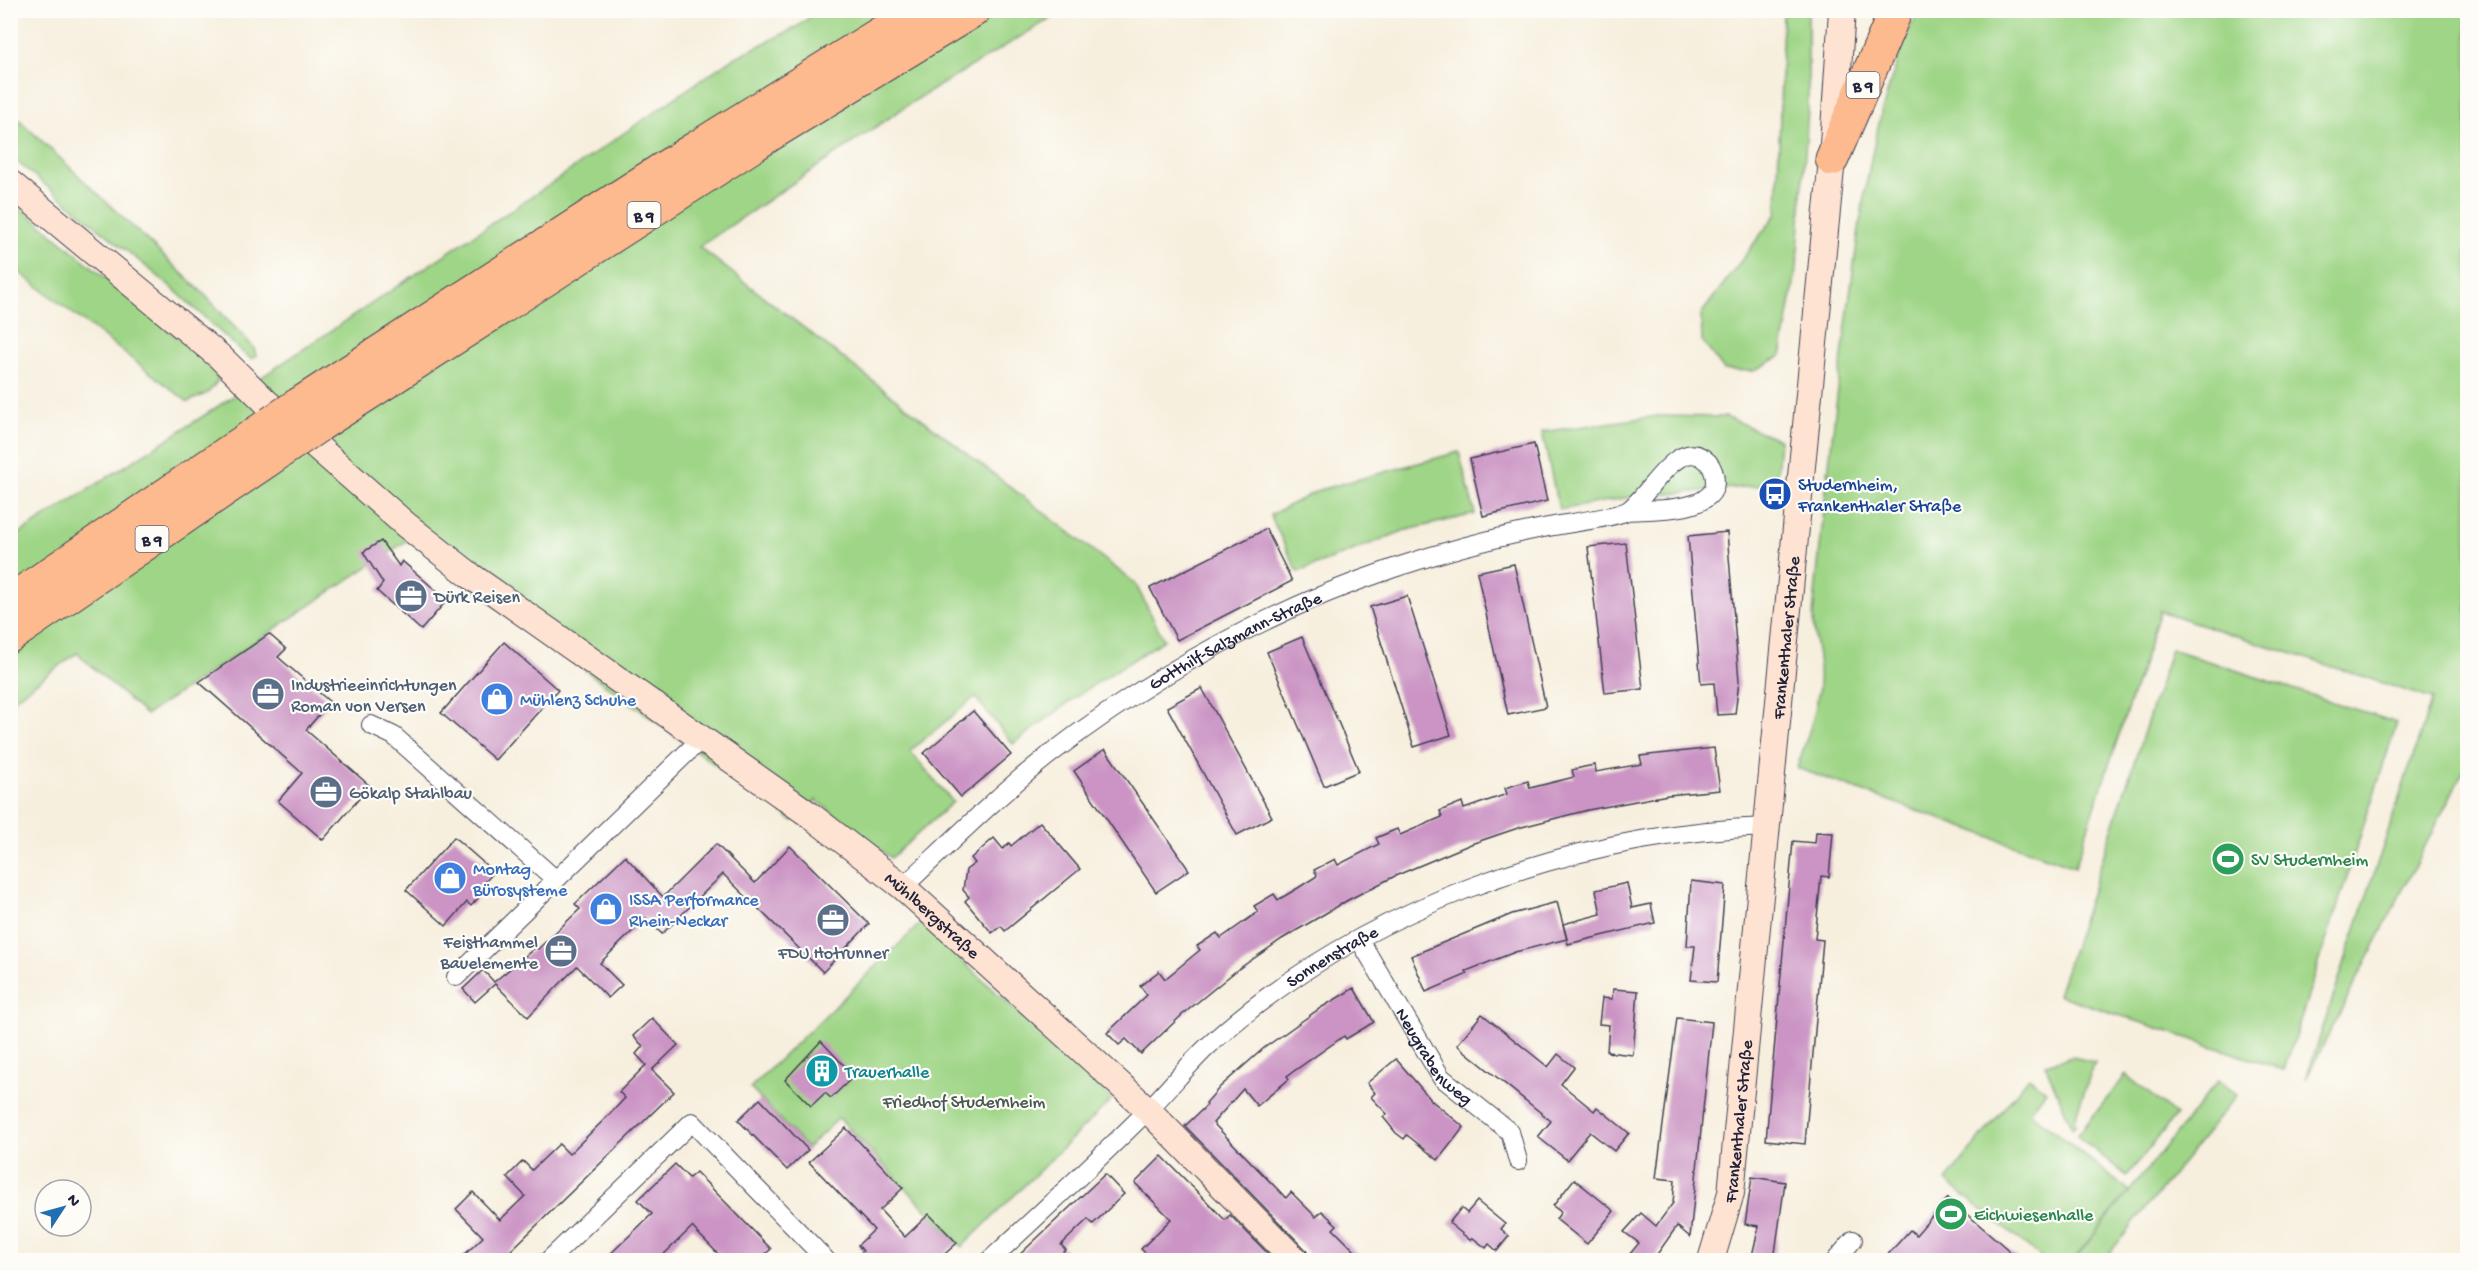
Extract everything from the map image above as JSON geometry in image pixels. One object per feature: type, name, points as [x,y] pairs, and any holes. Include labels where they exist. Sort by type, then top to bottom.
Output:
[{"type":"highway","name":"B 9","points":[[10,636],[294,424],[670,164],[918,10]]},
{"type":"highway","name":"B 9","points":[[10,601],[294,424],[974,10]]},
{"type":"highway","name":"B 9","points":[[1832,159],[1896,10]]},
{"type":"street","name":"Frankenthaler Straße","points":[[1711,1260],[1731,1193],[1832,159],[1842,10]]},
{"type":"street","name":"Mühlbergstraße","points":[[10,183],[219,356],[266,402],[398,518],[471,576],[702,738],[903,887],[1148,1110],[1295,1260]]},
{"type":"street","name":"Gotthilf-Salzmann-Straße","points":[[903,887],[1003,794],[1104,715],[1202,654],[1274,617],[1358,580],[1414,561],[1520,532],[1627,511],[1696,505],[1707,498],[1714,489],[1715,474],[1707,462],[1695,455],[1679,457],[1627,511]]},
{"type":"street","points":[[371,725],[394,736],[555,880]]},
{"type":"street","points":[[456,976],[702,738]]},
{"type":"street","name":"Sonnenstraße","points":[[990,1260],[1148,1110],[1207,1047],[1266,1000],[1359,939],[1468,889],[1535,866],[1655,839],[1723,829],[1768,827]]},
{"type":"street","name":"Neugrabenweg","points":[[1359,939],[1441,1077],[1510,1132],[1518,1161]]},
{"type":"street","points":[[549,1260],[692,1122],[826,1260]]},
{"type":"street","points":[[1836,1260],[1853,1240]]},
{"type":"green space","points":[[1919,10],[2467,11],[2467,764],[2306,1079],[2432,699],[2160,611],[2075,867],[1797,768],[1813,719],[1818,693],[1819,667],[1813,614],[1839,384],[1864,196],[1880,118],[1891,80]]},
{"type":"green space","points":[[817,11],[1063,11],[914,101],[699,247],[1135,583],[1164,640],[1084,691],[1013,744],[975,697],[910,751],[953,802],[891,858],[816,800],[793,821],[408,540],[146,715],[77,653],[11,701],[11,539],[205,415],[549,185],[730,60],[797,27]]},
{"type":"green space","points":[[1783,11],[1808,11],[1808,110],[1797,266],[1781,356],[1754,371],[1724,370],[1702,341],[1701,314],[1777,213]]},
{"type":"green space","points":[[11,112],[205,295],[254,348],[256,356],[252,359],[243,353],[169,285],[11,157]]},
{"type":"green space","points":[[10,199],[216,369],[219,379],[208,393],[188,402],[11,266]]},
{"type":"green space","points":[[1658,416],[1726,417],[1780,440],[1776,484],[1625,498],[1559,510],[1542,432]]},
{"type":"green space","points":[[1459,452],[1475,514],[1403,531],[1298,572],[1270,515],[1319,490]]},
{"type":"green space","name":"SV Studernheim","points":[[2171,649],[2397,723],[2284,1070],[2058,995]]},
{"type":"green space","name":"Friedhof Studernheim","points":[[921,923],[1112,1099],[962,1247],[839,1118],[807,1148],[750,1088]]},
{"type":"green space","points":[[2072,1057],[2095,1062],[2074,1120],[2076,1124],[2072,1128],[2045,1064]]},
{"type":"green space","points":[[2126,1075],[2176,1115],[2127,1176],[2077,1136]]},
{"type":"green space","points":[[2029,1077],[2046,1091],[2030,1112],[2129,1191],[2073,1260],[2045,1260],[1946,1181]]},
{"type":"green space","points":[[2219,1080],[2237,1095],[2104,1260],[2074,1260]]},
{"type":"building","points":[[1534,444],[1547,501],[1483,516],[1470,459]]},
{"type":"building","points":[[1266,529],[1292,581],[1177,640],[1150,588]]},
{"type":"building","points":[[1727,532],[1739,681],[1735,714],[1717,715],[1714,683],[1701,684],[1688,536]]},
{"type":"building","points":[[381,541],[399,566],[402,561],[447,600],[421,630],[377,591],[383,583],[363,552]]},
{"type":"building","points":[[1626,543],[1643,689],[1605,693],[1588,547]]},
{"type":"building","points":[[1514,564],[1546,707],[1508,715],[1477,572]]},
{"type":"building","points":[[1407,596],[1451,735],[1414,747],[1370,607]]},
{"type":"building","points":[[269,634],[286,649],[278,657],[330,702],[306,730],[370,786],[323,840],[278,801],[302,773],[199,682]]},
{"type":"building","points":[[1302,637],[1359,771],[1324,786],[1267,652]]},
{"type":"building","points":[[504,642],[558,690],[495,760],[441,713]]},
{"type":"building","points":[[1202,688],[1272,817],[1237,835],[1167,707]]},
{"type":"building","points":[[973,711],[1011,755],[961,797],[924,753]]},
{"type":"building","points":[[1714,748],[1720,790],[1668,795],[1588,810],[1518,828],[1471,844],[1395,876],[1348,900],[1282,939],[1237,970],[1182,1015],[1141,1054],[1126,1039],[1119,1045],[1107,1033],[1147,995],[1140,986],[1159,971],[1165,979],[1200,950],[1197,946],[1217,933],[1221,938],[1258,912],[1254,906],[1274,894],[1278,900],[1317,876],[1314,870],[1335,859],[1338,865],[1379,844],[1376,838],[1397,829],[1400,835],[1442,817],[1440,811],[1462,802],[1464,809],[1507,794],[1505,788],[1528,781],[1530,788],[1574,777],[1572,770],[1584,767],[1595,765],[1596,772],[1642,764],[1640,756]]},
{"type":"building","points":[[1105,749],[1189,870],[1156,892],[1074,771]]},
{"type":"building","points":[[1040,822],[1080,869],[1005,931],[1001,926],[992,933],[965,901],[969,897],[963,890],[966,870],[975,863],[971,858],[994,838],[1003,849],[1009,843],[1011,846]]},
{"type":"building","points":[[1816,832],[1833,833],[1829,877],[1821,876],[1815,939],[1823,940],[1805,1144],[1766,1140],[1793,841],[1815,843]]},
{"type":"building","points":[[454,837],[494,872],[484,883],[488,887],[471,906],[467,902],[446,926],[406,890]]},
{"type":"building","points":[[716,844],[755,883],[790,846],[869,924],[823,972],[723,874],[662,934],[646,918],[600,963],[622,985],[608,998],[577,966],[528,1017],[495,984],[475,1002],[463,989],[483,970],[494,982],[536,947],[538,949],[580,909],[575,904],[625,856],[663,897]]},
{"type":"building","points":[[1691,881],[1725,885],[1717,982],[1691,980],[1695,946],[1687,946]]},
{"type":"building","points":[[1627,883],[1632,908],[1651,904],[1655,923],[1568,944],[1563,924],[1601,914],[1596,890]]},
{"type":"building","points":[[1557,902],[1567,939],[1515,952],[1466,971],[1468,974],[1426,992],[1411,956],[1512,914]]},
{"type":"building","points":[[1354,988],[1374,1022],[1346,1039],[1344,1036],[1287,1076],[1289,1079],[1257,1106],[1243,1089],[1213,1123],[1286,1198],[1291,1192],[1316,1217],[1322,1211],[1337,1225],[1333,1229],[1364,1260],[1310,1260],[1306,1250],[1185,1126],[1207,1105],[1206,1103],[1220,1087],[1264,1048],[1319,1009]]},
{"type":"building","points":[[1613,989],[1638,991],[1633,1055],[1607,1052],[1609,1025],[1599,1024],[1602,998],[1612,999]]},
{"type":"building","points":[[1482,1014],[1548,1067],[1558,1054],[1574,1067],[1561,1084],[1594,1111],[1597,1107],[1629,1133],[1614,1151],[1590,1132],[1567,1160],[1538,1137],[1551,1121],[1457,1045]]},
{"type":"building","points":[[652,1018],[678,1045],[652,1070],[674,1092],[501,1260],[459,1260],[483,1237],[456,1209],[473,1192],[500,1220],[525,1196],[507,1177],[523,1161],[532,1170],[559,1144],[569,1154],[625,1098],[619,1092],[646,1065],[636,1054],[643,1046],[633,1036]]},
{"type":"building","points":[[1677,1018],[1712,1022],[1690,1237],[1677,1226],[1653,1260],[1625,1260],[1639,1243],[1624,1232],[1641,1213],[1656,1226],[1673,1203],[1675,1180],[1656,1178]]},
{"type":"building","name":"Trauerhalle","points":[[821,1041],[854,1076],[831,1098],[825,1093],[811,1106],[785,1080]]},
{"type":"building","points":[[1396,1059],[1432,1101],[1464,1127],[1438,1160],[1407,1135],[1404,1139],[1396,1133],[1383,1117],[1387,1114],[1371,1097],[1375,1093],[1367,1083]]},
{"type":"building","points":[[760,1099],[808,1150],[787,1170],[738,1120]]},
{"type":"building","points":[[846,1128],[903,1188],[880,1210],[905,1237],[929,1214],[957,1243],[938,1260],[854,1260],[863,1251],[858,1245],[874,1230],[809,1162]]},
{"type":"building","points":[[1162,1156],[1225,1220],[1230,1215],[1274,1260],[1153,1260],[1141,1249],[1171,1219],[1135,1183]]},
{"type":"building","points":[[675,1164],[689,1178],[696,1172],[771,1249],[759,1260],[724,1260],[692,1227],[658,1260],[604,1260],[652,1214],[638,1200]]},
{"type":"building","points":[[1105,1174],[1124,1194],[1093,1224],[1088,1219],[1061,1245],[1066,1250],[1054,1260],[1014,1260]]},
{"type":"building","points":[[1752,1177],[1785,1182],[1774,1260],[1751,1260],[1759,1226],[1745,1224]]},
{"type":"building","points":[[1574,1179],[1614,1211],[1587,1244],[1556,1219],[1561,1212],[1553,1206]]},
{"type":"building","name":"Eichwiesenhalle","points":[[1948,1198],[2020,1260],[1883,1260],[1910,1230],[1916,1235]]},
{"type":"building","points":[[1477,1201],[1505,1224],[1501,1229],[1509,1236],[1497,1251],[1489,1244],[1486,1248],[1473,1238],[1470,1240],[1449,1223],[1461,1208],[1467,1213]]},
{"type":"place","name":"Studernheim, Frankenthaler Straße","points":[[1775,494]]},
{"type":"place","name":"Dürk Reisen","points":[[411,596]]},
{"type":"place","name":"Industrieeinrichtungen Roman von Versen","points":[[268,694]]},
{"type":"place","name":"Mühlenz Schuhe","points":[[497,699]]},
{"type":"place","name":"Gökalp Stahlbau","points":[[326,792]]},
{"type":"place","name":"SV Studernheim","points":[[2228,859]]},
{"type":"place","name":"Montag Bürosysteme","points":[[450,878]]},
{"type":"place","name":"ISSA Performance Rhein-Neckar","points":[[606,909]]},
{"type":"place","name":"FDU Hotrunner","points":[[833,920]]},
{"type":"place","name":"Feisthammel Bauelemente","points":[[561,951]]},
{"type":"place","name":"Trauerhalle","points":[[822,1071]]},
{"type":"place","name":"Eichwiesenhalle","points":[[1951,1214]]}]
